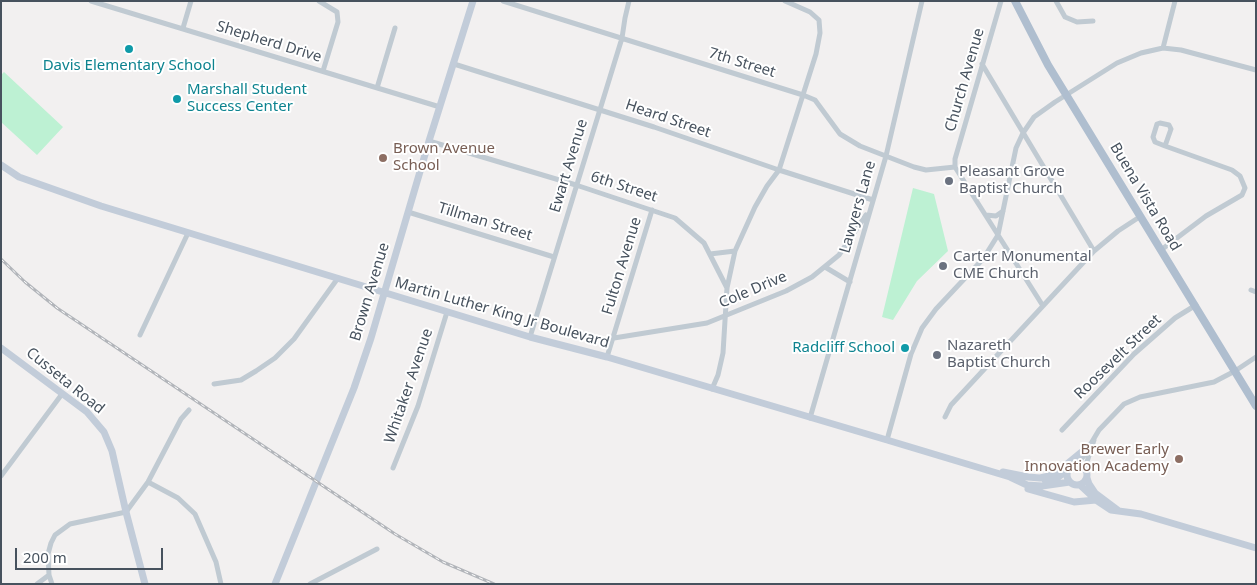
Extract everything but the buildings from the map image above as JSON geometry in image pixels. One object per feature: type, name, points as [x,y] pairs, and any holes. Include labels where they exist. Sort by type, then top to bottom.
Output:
[{"type":"main road","name":"Brown Avenue","points":[[275,584],[354,388],[473,1]]},
{"type":"main road","name":"Buena Vista Road","points":[[1015,1],[1048,66],[1196,305],[1256,406]]},
{"type":"main road","name":"Martin Luther King Jr Boulevard","points":[[1,165],[19,177],[52,190],[188,233],[530,337],[607,357],[991,472],[1010,477],[1050,480],[1059,477],[1068,470]]},
{"type":"main road","name":"Cusseta Road","points":[[1,348],[87,412],[104,432],[112,451],[145,584]]},
{"type":"main road","points":[[991,472],[1007,472],[1040,478],[1049,476],[1089,446]]},
{"type":"main road","points":[[1076,464],[1085,468],[1087,478],[1080,485],[1070,482],[1067,476],[1068,470],[1076,464]]},
{"type":"main road","name":"Martin Luther King Jr Boulevard","points":[[999,474],[1015,485],[1074,502],[1096,500]]},
{"type":"main road","name":"Martin Luther King Jr Boulevard","points":[[1010,477],[1020,483],[1034,486],[1070,482]]},
{"type":"main road","name":"Martin Luther King Jr Boulevard","points":[[1087,478],[1095,493],[1119,511]]},
{"type":"main road","name":"Martin Luther King Jr Boulevard","points":[[1080,485],[1096,500],[1111,510],[1141,514],[1256,548]]},
{"type":"street","name":"Shepherd Drive","points":[[91,1],[440,107]]},
{"type":"street","points":[[183,28],[191,1]]},
{"type":"street","points":[[319,1],[337,12],[338,22],[323,71]]},
{"type":"street","name":"7th Street","points":[[503,1],[803,95],[815,100],[840,134],[850,141],[926,170],[955,167]]},
{"type":"street","name":"Ewart Avenue","points":[[530,337],[622,38],[630,1]]},
{"type":"street","points":[[712,389],[718,375],[723,353],[727,288],[735,251],[755,207],[779,170],[816,54],[820,33],[819,20],[810,12],[785,1]]},
{"type":"street","name":"Lawyers Lane","points":[[810,418],[886,156],[922,1]]},
{"type":"street","name":"Church Avenue","points":[[955,167],[955,159],[1001,1]]},
{"type":"street","points":[[1056,1],[1066,18],[1077,22],[1093,21]]},
{"type":"street","points":[[1163,48],[1175,1]]},
{"type":"street","points":[[377,88],[395,28]]},
{"type":"street","points":[[887,440],[911,354],[922,328],[936,309],[983,260],[998,235],[1013,159],[1028,125],[1043,110],[1066,95],[1117,64],[1141,53],[1163,48],[1181,50],[1256,70]]},
{"type":"street","name":"Heard Street","points":[[454,64],[873,200]]},
{"type":"street","points":[[982,64],[1094,251]]},
{"type":"street","points":[[1161,250],[1206,216],[1242,195],[1245,188],[1240,176],[1232,170],[1165,146],[1153,140],[1160,122],[1169,125],[1171,129],[1165,146]]},
{"type":"street","name":"6th Street","points":[[429,141],[576,185],[675,218],[704,243],[727,288]]},
{"type":"street","points":[[955,167],[1042,306]]},
{"type":"street","name":"Cole Drive","points":[[614,338],[707,323],[786,291],[812,277],[839,254],[870,208]]},
{"type":"street","name":"Fulton Avenue","points":[[607,357],[652,210]]},
{"type":"street","points":[[986,215],[996,216],[1003,211]]},
{"type":"street","name":"Tillman Street","points":[[408,212],[554,257]]},
{"type":"street","points":[[945,417],[951,405],[1094,251],[1118,230],[1141,216]]},
{"type":"street","points":[[140,335],[188,233]]},
{"type":"street","points":[[710,254],[735,251]]},
{"type":"street","points":[[825,267],[850,282]]},
{"type":"street","points":[[214,384],[240,380],[280,354],[294,339],[338,278]]},
{"type":"street","name":"Roosevelt Street","points":[[1062,430],[1134,354],[1176,318],[1196,305]]},
{"type":"street","name":"Whitaker Avenue","points":[[393,468],[418,406],[447,312]]},
{"type":"street","points":[[1085,468],[1099,430],[1124,404],[1140,397],[1214,382],[1256,357]]},
{"type":"street","points":[[1,476],[62,394]]},
{"type":"street","points":[[52,584],[49,575],[48,554],[51,543],[61,530],[70,524],[126,512],[148,482],[181,419],[188,410]]},
{"type":"street","points":[[1076,464],[1083,457],[1095,438]]},
{"type":"street","points":[[148,482],[178,498],[195,514],[216,562],[221,584]]},
{"type":"street","points":[[310,584],[378,550]]},
{"type":"street","points":[[37,584],[49,575]]},
{"type":"green space","points":[[4,72],[63,127],[37,155],[1,122],[1,75]]},
{"type":"green space","points":[[913,188],[934,194],[948,251],[917,281],[893,320],[882,317]]},
{"type":"railway","points":[[1,259],[25,282],[57,308],[395,534],[443,562],[494,584]]},
{"type":"place","name":"Davis Elementary School","points":[[129,49]]},
{"type":"place","name":"Marshall Student Success Center","points":[[177,99]]},
{"type":"place","name":"Brown Avenue School","points":[[383,158]]},
{"type":"place","name":"Pleasant Grove Baptist Church","points":[[949,181]]},
{"type":"place","name":"Carter Monumental CME Church","points":[[943,266]]},
{"type":"place","name":"Radcliff School","points":[[905,348]]},
{"type":"place","name":"Nazareth Baptist Church","points":[[937,355]]},
{"type":"place","name":"Brewer Early Innovation Academy","points":[[1179,459]]}]
